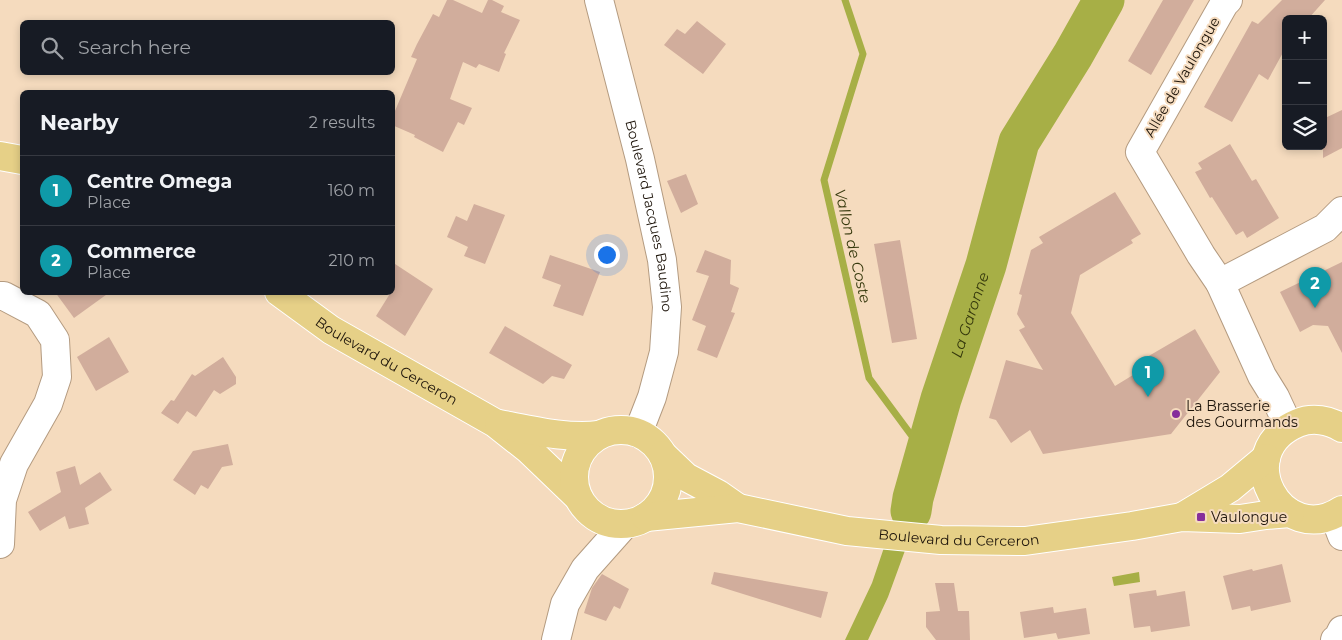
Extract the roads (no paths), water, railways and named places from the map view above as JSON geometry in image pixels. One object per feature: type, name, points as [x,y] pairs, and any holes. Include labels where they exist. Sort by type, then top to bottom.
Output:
[{"type":"main road","points":[[0,156],[20,160]]},
{"type":"main road","name":"Boulevard du Cerceron","points":[[283,295],[331,330],[495,423],[528,449],[578,497]]},
{"type":"main road","points":[[1339,520],[1304,518],[1290,513],[1278,504],[1269,490],[1265,474],[1266,458],[1270,446],[1278,435],[1289,427],[1301,422],[1314,420],[1328,422],[1341,427]]},
{"type":"main road","name":"Boulevard du Cerceron","points":[[495,423],[583,437],[599,435]]},
{"type":"main road","points":[[625,430],[638,433],[648,438],[657,446],[663,456],[668,469],[668,482],[664,496],[656,508],[636,520],[611,523],[598,518],[586,509],[578,497],[574,483],[575,469],[579,456],[588,444],[599,435],[625,430]]},
{"type":"main road","name":"Boulevard du Cerceron","points":[[663,456],[686,477],[718,494],[738,508]]},
{"type":"main road","name":"Boulevard du Cerceron","points":[[1182,517],[1230,488],[1266,458]]},
{"type":"main road","name":"Boulevard du Cerceron","points":[[636,520],[738,508],[847,531],[941,540],[1025,541],[1182,517],[1240,519],[1290,513]]},
{"type":"street","name":"Boulevard Jacques Baudino","points":[[599,0],[640,158],[662,260],[667,307],[664,352],[652,397],[638,433]]},
{"type":"street","name":"Allée de Vaulongue","points":[[1228,0],[1140,152],[1201,255],[1220,283],[1262,376],[1275,397],[1289,427]]},
{"type":"street","points":[[1220,283],[1325,228],[1342,211]]},
{"type":"street","points":[[0,296],[4,296],[38,314],[55,340],[57,377],[48,404],[14,464],[2,500],[0,544]]},
{"type":"street","points":[[556,640],[565,604],[585,569],[636,520]]},
{"type":"street","points":[[1335,640],[1342,630]]},
{"type":"waterway","name":"Vallon de Coste","points":[[845,0],[863,54],[824,180],[869,378],[926,455]]},
{"type":"waterway","name":"La Garonne","points":[[911,511],[941,399],[986,265],[1019,142],[1073,55],[1104,0]]},
{"type":"place","name":"Commerce","points":[[1315,308]]},
{"type":"place","name":"Centre Omega","points":[[1148,397]]},
{"type":"place","name":"La Brasserie des Gourmands","points":[[1176,414]]},
{"type":"place","name":"Vaulongue","points":[[1201,517]]}]
